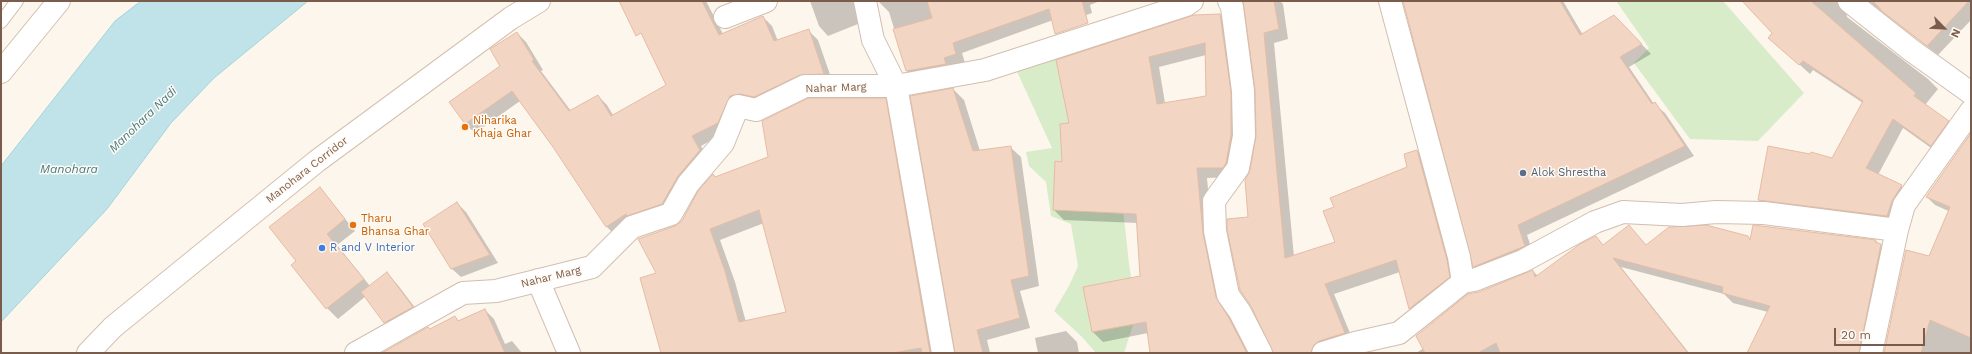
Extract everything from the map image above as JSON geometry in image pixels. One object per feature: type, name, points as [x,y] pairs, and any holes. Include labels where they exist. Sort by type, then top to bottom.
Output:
[{"type":"street","points":[[1,72],[60,1]]},
{"type":"street","name":"Manohara Corridor","points":[[88,353],[113,327],[317,161],[511,18],[539,1]]},
{"type":"street","points":[[725,17],[766,1]]},
{"type":"street","points":[[865,1],[873,40],[896,86],[944,353]]},
{"type":"street","name":"Nahar Marg","points":[[356,353],[463,294],[496,291],[592,267],[632,227],[671,214],[688,184],[723,142],[738,106],[756,110],[805,86],[896,86],[985,70],[1186,5],[1192,1]]},
{"type":"street","points":[[1229,1],[1232,7],[1242,85],[1244,136],[1238,168],[1214,201],[1216,231],[1228,295],[1240,312],[1261,353]]},
{"type":"street","points":[[1390,1],[1459,257],[1463,282]]},
{"type":"street","points":[[1849,1],[1911,50],[1971,93]]},
{"type":"street","points":[[1871,353],[1896,230],[1904,205],[1971,111]]},
{"type":"street","points":[[1323,353],[1398,332],[1463,282],[1474,280],[1523,261],[1594,222],[1623,212],[1682,215],[1716,212],[1764,213],[1896,230]]},
{"type":"street","points":[[538,280],[569,353]]},
{"type":"lane","points":[[1,22],[17,1]]},
{"type":"green space","points":[[1616,1],[1723,1],[1804,93],[1758,141],[1690,139],[1634,63],[1649,48]]},
{"type":"green space","points":[[1105,39],[1122,167],[1121,190],[1129,264],[1137,313],[1124,353],[1096,353],[1082,337],[1054,311],[1069,286],[1078,266],[1071,224],[1051,216],[1046,182],[1029,166],[1026,152],[1052,148],[1014,65]]},
{"type":"water","name":"Manohara","points":[[141,1],[308,1],[214,78],[171,123],[107,209],[1,322],[1,166],[115,21]]},
{"type":"building","points":[[619,1],[702,1],[719,35],[763,16],[774,41],[809,29],[824,74],[800,75],[754,97],[740,94],[730,96],[718,123],[692,136],[700,150],[678,176],[662,204],[627,216],[626,214],[606,227],[553,147],[512,91],[465,124],[449,102],[500,66],[490,49],[517,32],[534,60],[532,61],[569,111],[598,95],[611,116],[666,85],[641,33],[636,36]]},
{"type":"building","points":[[927,1],[1082,1],[1088,23],[1055,34],[1049,9],[953,43],[956,54],[944,58],[946,64],[906,71],[893,29],[932,18]]},
{"type":"building","points":[[1243,1],[1274,1],[1279,29],[1264,33],[1285,258],[1335,242],[1323,211],[1334,207],[1330,198],[1407,167],[1404,154],[1417,150],[1447,260],[1450,277],[1409,309],[1396,260],[1325,284],[1345,333],[1319,341],[1314,345],[1311,353],[1273,353],[1251,306],[1240,290],[1227,230],[1227,219],[1248,217],[1245,180],[1250,170],[1256,136],[1255,89]]},
{"type":"building","points":[[1403,1],[1560,1],[1580,35],[1614,15],[1642,44],[1620,57],[1652,104],[1655,102],[1685,146],[1518,225],[1525,246],[1473,267]]},
{"type":"building","points":[[1742,1],[1811,1],[1916,93],[1914,96],[1949,121],[1931,146],[1893,119],[1866,168],[1902,185],[1892,201],[1887,216],[1758,200],[1768,146],[1810,154],[1811,152],[1832,158],[1863,101],[1803,61],[1799,65],[1768,38],[1772,33]]},
{"type":"building","points":[[1873,1],[1969,1],[1927,46],[1883,12]]},
{"type":"building","points":[[1220,14],[1231,92],[1231,135],[1226,163],[1223,168],[1197,168],[1203,233],[1216,297],[1229,318],[1247,353],[1150,353],[1146,322],[1092,332],[1083,287],[1140,276],[1136,214],[1053,210],[1055,161],[1062,162],[1060,124],[1069,123],[1056,60],[1194,15]],"holes":[[[1205,43],[1206,96],[1157,104],[1149,57]]]},
{"type":"building","points":[[953,88],[973,151],[1011,146],[1029,276],[1011,280],[1020,318],[977,330],[983,353],[955,353],[910,96]]},
{"type":"building","points":[[808,98],[886,98],[930,353],[922,353],[921,348],[893,353],[661,353],[640,278],[656,273],[638,239],[675,226],[682,221],[698,191],[713,174],[715,177],[768,157],[762,121]],"holes":[[[759,210],[786,312],[739,322],[725,271],[710,229]]]},
{"type":"building","points":[[1971,133],[1971,338],[1930,320],[1921,353],[1884,353],[1906,250],[1929,256],[1950,207],[1926,197]]},
{"type":"building","points":[[320,187],[345,219],[327,234],[364,279],[326,309],[291,265],[296,261],[269,227]]},
{"type":"building","points":[[457,202],[490,255],[451,269],[423,224]]},
{"type":"building","points":[[1629,225],[1646,245],[1669,227],[1706,225],[1748,236],[1750,240],[1753,225],[1876,240],[1875,242],[1881,244],[1859,353],[1747,353],[1770,306],[1722,293],[1723,287],[1613,258],[1688,353],[1500,353],[1496,343],[1478,353],[1425,353],[1416,336],[1468,294],[1479,292],[1533,270],[1535,277],[1580,244],[1596,236],[1603,245]]},
{"type":"building","points":[[387,272],[413,307],[384,323],[361,292]]},
{"type":"building","points":[[485,309],[505,353],[382,353],[428,327],[430,329],[455,316],[458,321]]},
{"type":"place","name":"Niharika Khaja Ghar","points":[[465,127]]},
{"type":"place","name":"Alok Shrestha","points":[[1523,173]]},
{"type":"place","name":"Tharu Bhansa Ghar","points":[[353,225]]},
{"type":"place","name":"R and V Interior","points":[[322,248]]},
{"type":"water label","name":"Manohara Nadi","points":[[143,120]]}]
